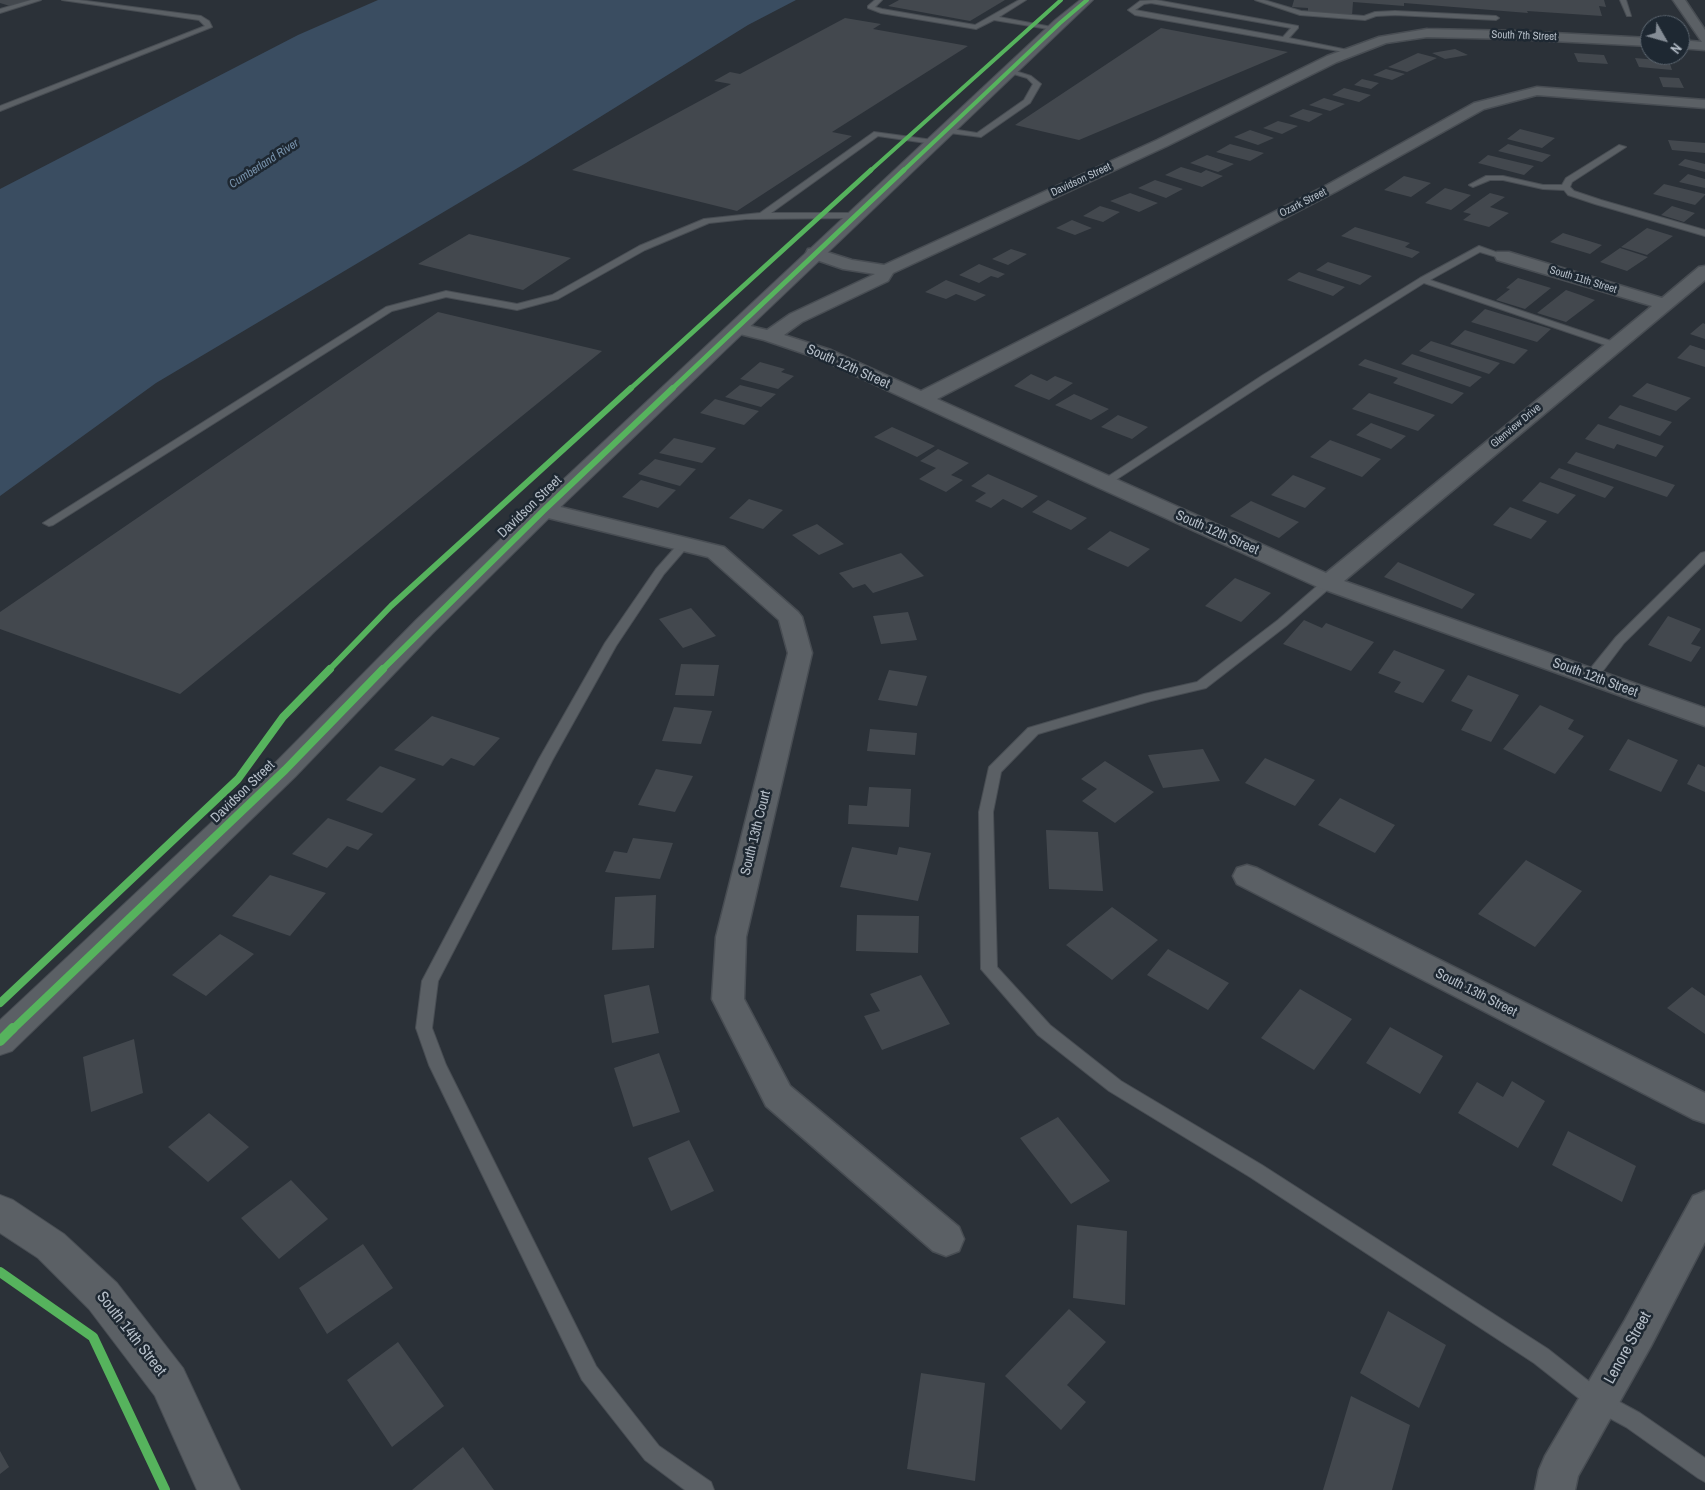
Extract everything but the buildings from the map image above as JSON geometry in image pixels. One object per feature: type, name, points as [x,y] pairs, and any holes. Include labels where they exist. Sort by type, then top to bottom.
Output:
[{"type":"street","name":"Davidson Street","points":[[0,1041],[285,770],[425,626],[544,510],[945,130],[1054,28],[1087,0]]},
{"type":"street","points":[[1679,0],[1705,39]]},
{"type":"street","name":"South 7th Street","points":[[1398,37],[1428,33],[1640,41]]},
{"type":"street","name":"Davidson Street","points":[[770,336],[796,318],[882,277],[886,270],[1162,142],[1350,51],[1398,37]]},
{"type":"street","points":[[1690,45],[1705,46]]},
{"type":"street","name":"Ozark Street","points":[[921,399],[1332,188],[1479,106],[1537,91],[1705,104]]},
{"type":"street","points":[[814,254],[849,265],[886,270]]},
{"type":"street","name":"South 11th Street","points":[[1503,256],[1664,304]]},
{"type":"street","name":"Glenview Drive","points":[[1328,582],[1705,271]]},
{"type":"street","name":"South 12th Street","points":[[738,328],[770,336],[824,354],[1104,483],[1328,582],[1705,717]]},
{"type":"street","name":"South 13th Court","points":[[544,510],[716,552],[790,617],[800,653],[731,937],[728,999],[778,1096],[946,1240]]},
{"type":"street","name":"South 13th Street","points":[[1247,876],[1705,1109]]},
{"type":"street","name":"Lenore Street","points":[[1554,1490],[1559,1470],[1638,1333],[1705,1207]]},
{"type":"street","name":"South 14th Street","points":[[0,1212],[51,1246],[103,1296],[169,1382],[219,1490]]},
{"type":"lane","points":[[0,11],[38,0]]},
{"type":"lane","points":[[0,109],[209,27],[207,22],[201,18],[65,0]]},
{"type":"lane","points":[[879,0],[870,7],[976,28],[1022,0]]},
{"type":"lane","points":[[1258,0],[1300,13],[1364,18],[1375,14],[1395,13],[1496,18]]},
{"type":"lane","points":[[1623,0],[1629,15]]},
{"type":"lane","points":[[1285,39],[1296,27],[1151,1],[1142,2],[1131,10],[1135,13],[1350,51]]},
{"type":"lane","points":[[0,6],[9,9]]},
{"type":"lane","points":[[993,18],[1054,28]]},
{"type":"lane","points":[[945,130],[978,135],[1028,101],[1037,84],[1029,76],[1009,71]]},
{"type":"lane","points":[[762,216],[877,134],[933,142]]},
{"type":"lane","points":[[1566,188],[1569,180],[1622,147]]},
{"type":"lane","points":[[1473,185],[1489,178],[1503,178],[1543,187],[1566,188],[1571,193],[1598,202],[1705,234]]},
{"type":"lane","points":[[50,523],[390,309],[446,294],[517,307],[556,297],[642,248],[707,221],[746,216],[854,216]]},
{"type":"lane","points":[[1104,483],[1423,280],[1479,249],[1503,256]]},
{"type":"lane","points":[[1423,280],[1614,345]]},
{"type":"lane","points":[[684,544],[660,572],[610,646],[546,759],[430,981],[424,1028],[438,1065],[589,1374],[652,1454],[703,1490]]},
{"type":"lane","points":[[1591,677],[1620,640],[1705,556]]},
{"type":"lane","points":[[1328,582],[1282,623],[1201,685],[1149,697],[1033,732],[994,770],[986,812],[989,969],[1044,1030],[1115,1086],[1256,1171],[1533,1350],[1598,1401],[1633,1420],[1705,1471]]},
{"type":"water","name":"Cumberland River","points":[[378,0],[796,0],[748,25],[526,163],[156,383],[0,496],[0,189],[298,35]]},
{"type":"cycle path","points":[[0,1003],[238,779],[283,717],[391,606],[969,81],[1061,0]]},
{"type":"cycle path","points":[[0,1041],[285,770],[425,626],[544,510],[1060,23],[1087,0]]},
{"type":"cycle path","points":[[0,1272],[93,1337],[165,1490]]}]
